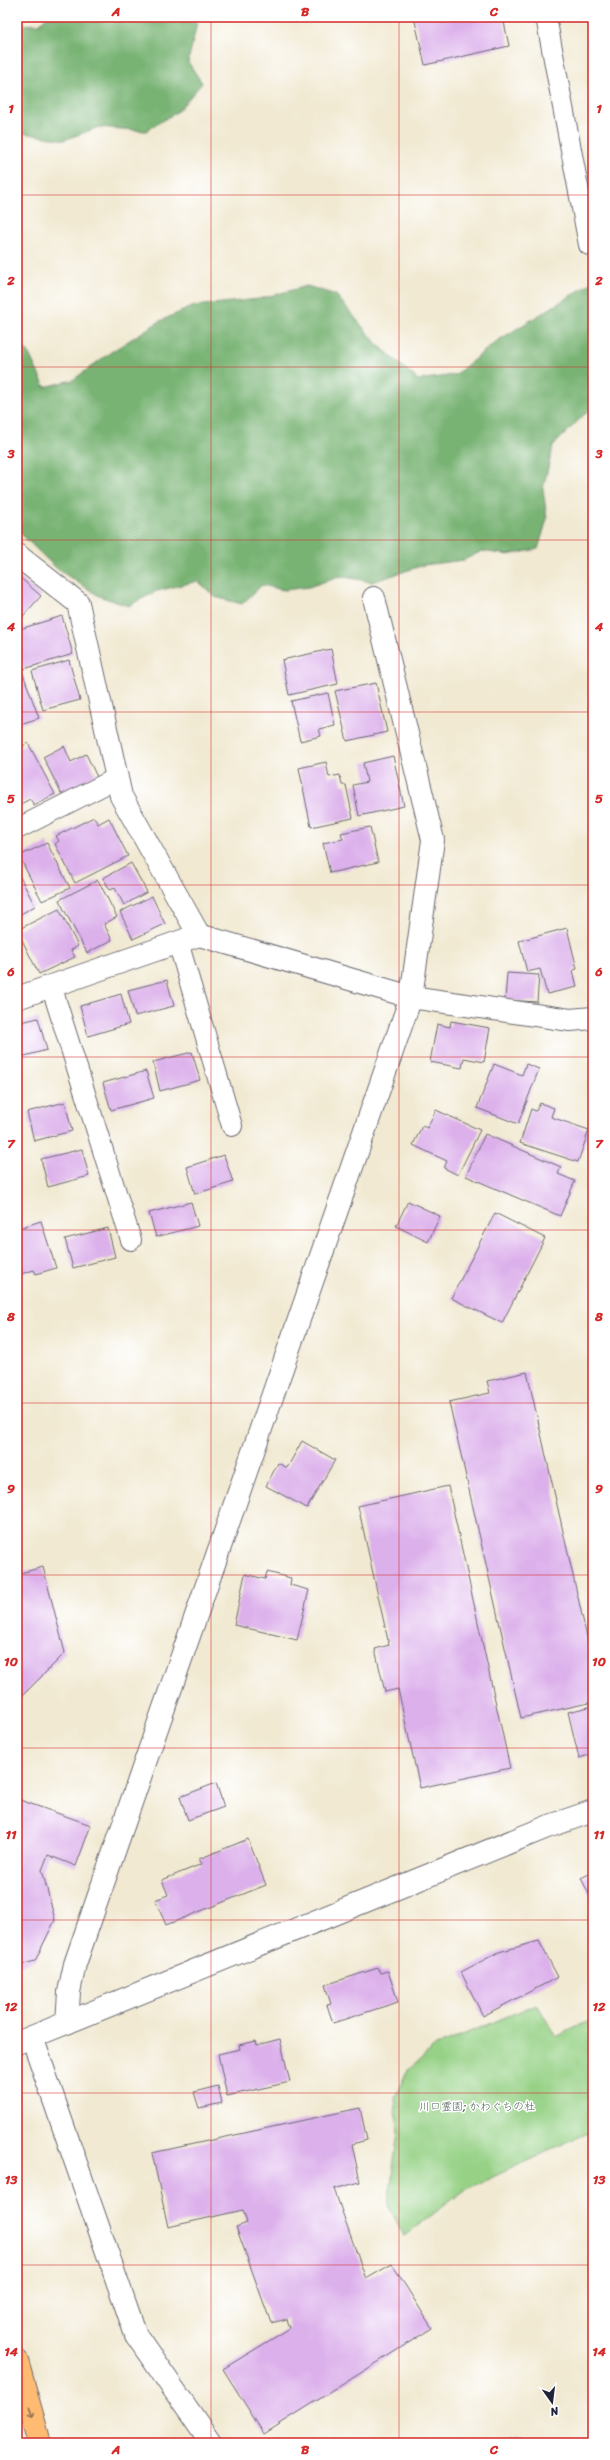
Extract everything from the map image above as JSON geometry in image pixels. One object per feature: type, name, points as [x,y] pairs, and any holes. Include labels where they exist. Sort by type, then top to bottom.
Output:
[{"type":"highway","points":[[17,2361],[40,2443]]},
{"type":"street","points":[[17,555],[78,603],[121,796],[199,935]]},
{"type":"street","points":[[67,2023],[69,1992],[75,1964],[410,997],[433,840],[374,598]]},
{"type":"street","points":[[17,998],[199,935],[410,997],[570,1020],[593,1018]]},
{"type":"street","points":[[211,2443],[136,2335],[24,2040],[547,1827],[593,1811]]},
{"type":"lane","points":[[546,17],[589,244]]},
{"type":"lane","points":[[17,829],[117,778]]},
{"type":"lane","points":[[178,942],[232,1126]]},
{"type":"lane","points":[[51,985],[131,1240]]},
{"type":"green space","points":[[46,17],[189,17],[197,23],[188,62],[202,83],[178,111],[146,131],[99,127],[64,140],[17,132],[17,25],[39,24]]},
{"type":"green space","points":[[593,282],[593,406],[553,446],[543,489],[547,519],[538,549],[508,555],[482,551],[464,560],[424,565],[372,582],[340,576],[309,587],[284,590],[262,585],[242,604],[215,597],[198,581],[157,591],[128,606],[99,596],[57,569],[17,530],[17,340],[28,352],[45,387],[73,380],[111,352],[160,321],[194,306],[259,299],[307,286],[336,295],[376,343],[418,380],[455,375],[497,341]]},
{"type":"green space","name":"川口霊園; かわぐちの杜","points":[[537,2004],[556,2037],[593,2019],[593,2130],[465,2190],[404,2236],[388,2205],[398,2131],[395,2097],[407,2071],[436,2046]]},
{"type":"building","points":[[414,17],[503,17],[509,46],[425,65]]},
{"type":"building","points":[[17,575],[41,596],[17,623]]},
{"type":"building","points":[[62,616],[73,654],[24,669],[17,646],[17,630]]},
{"type":"building","points":[[331,649],[338,684],[289,695],[282,660]]},
{"type":"building","points":[[69,660],[80,700],[43,710],[32,671]]},
{"type":"building","points":[[23,674],[39,718],[17,725],[17,679]]},
{"type":"building","points":[[376,683],[387,732],[347,741],[335,691]]},
{"type":"building","points":[[328,693],[335,725],[319,729],[321,736],[300,741],[291,701]]},
{"type":"building","points":[[28,743],[55,794],[34,805],[30,799],[19,805],[17,802],[17,749]]},
{"type":"building","points":[[64,746],[71,762],[86,754],[98,779],[63,797],[43,757]]},
{"type":"building","points":[[393,756],[404,806],[359,816],[353,785],[367,782],[363,763]]},
{"type":"building","points":[[326,762],[329,777],[340,775],[342,785],[346,785],[353,818],[311,827],[299,768]]},
{"type":"building","points":[[94,817],[98,824],[109,818],[128,856],[75,883],[55,844],[59,841],[56,836]]},
{"type":"building","points":[[370,827],[378,862],[330,873],[323,843],[343,839],[341,833]]},
{"type":"building","points":[[47,843],[70,888],[42,901],[19,856]]},
{"type":"building","points":[[131,863],[147,892],[124,905],[115,888],[110,890],[103,878]]},
{"type":"building","points":[[17,871],[35,906],[17,916]]},
{"type":"building","points":[[98,880],[117,917],[104,924],[112,940],[87,953],[59,900]]},
{"type":"building","points":[[152,896],[165,924],[133,939],[120,912]]},
{"type":"building","points":[[59,909],[78,946],[71,950],[75,957],[39,974],[17,930]]},
{"type":"building","points":[[567,928],[577,969],[573,970],[577,987],[547,994],[540,969],[527,972],[519,941]]},
{"type":"building","points":[[507,973],[539,975],[537,1002],[505,1000]]},
{"type":"building","points":[[167,980],[174,1006],[135,1016],[128,990]]},
{"type":"building","points":[[121,994],[129,1024],[88,1036],[80,1006]]},
{"type":"building","points":[[38,1018],[47,1050],[17,1058],[17,1023]]},
{"type":"building","points":[[451,1021],[490,1028],[484,1062],[464,1058],[462,1068],[430,1062],[437,1024],[450,1027]]},
{"type":"building","points":[[192,1052],[200,1080],[160,1091],[153,1062]]},
{"type":"building","points":[[494,1064],[522,1075],[526,1064],[539,1069],[518,1124],[477,1108]]},
{"type":"building","points":[[146,1071],[154,1098],[111,1110],[103,1083]]},
{"type":"building","points":[[65,1102],[72,1131],[34,1141],[27,1112]]},
{"type":"building","points":[[540,1103],[554,1108],[551,1117],[589,1130],[578,1162],[520,1143],[531,1109],[536,1111]]},
{"type":"building","points":[[436,1110],[480,1130],[458,1175],[444,1168],[447,1161],[413,1145],[422,1126],[427,1128]]},
{"type":"building","points":[[485,1134],[561,1167],[558,1174],[575,1181],[560,1216],[466,1176]]},
{"type":"building","points":[[82,1149],[89,1176],[48,1187],[41,1159]]},
{"type":"building","points":[[224,1155],[233,1182],[195,1194],[187,1167]]},
{"type":"building","points":[[408,1201],[440,1216],[428,1242],[396,1226]]},
{"type":"building","points":[[191,1202],[198,1226],[156,1237],[149,1213]]},
{"type":"building","points":[[495,1213],[545,1238],[502,1323],[451,1298]]},
{"type":"building","points":[[41,1221],[56,1268],[36,1274],[34,1270],[17,1275],[17,1223],[19,1228]]},
{"type":"building","points":[[108,1228],[115,1257],[73,1268],[65,1239]]},
{"type":"building","points":[[527,1372],[593,1664],[593,1702],[521,1718],[449,1402],[490,1393],[487,1381]]},
{"type":"building","points":[[302,1441],[335,1460],[307,1508],[266,1486],[278,1463],[287,1468]]},
{"type":"building","points":[[448,1486],[510,1768],[420,1788],[398,1689],[385,1692],[375,1649],[389,1645],[358,1506]]},
{"type":"building","points":[[43,1567],[65,1653],[19,1699],[17,1691],[17,1574]]},
{"type":"building","points":[[267,1572],[291,1578],[290,1585],[309,1590],[297,1640],[234,1625],[245,1574],[265,1579]]},
{"type":"building","points":[[593,1706],[593,1754],[579,1758],[568,1712]]},
{"type":"building","points":[[17,1762],[22,1768],[17,1772]]},
{"type":"building","points":[[216,1783],[224,1807],[188,1820],[180,1797]]},
{"type":"building","points":[[17,1799],[91,1825],[76,1866],[48,1855],[42,1870],[55,1920],[35,1961],[17,1966]]},
{"type":"building","points":[[248,1839],[266,1885],[166,1925],[155,1900],[168,1895],[162,1880],[202,1864],[199,1859]]},
{"type":"building","points":[[593,1872],[593,1902],[581,1878]]},
{"type":"building","points":[[539,1941],[558,1977],[483,2016],[461,1972],[499,1952]]},
{"type":"building","points":[[378,1968],[380,1973],[388,1971],[398,2002],[333,2023],[327,2005],[331,2004],[325,1985]]},
{"type":"building","points":[[280,2039],[290,2082],[227,2096],[218,2054],[240,2049],[239,2045],[256,2041],[257,2045]]},
{"type":"building","points":[[218,2086],[222,2103],[199,2108],[194,2092]]},
{"type":"building","points":[[360,2108],[367,2140],[352,2144],[360,2182],[334,2189],[366,2279],[392,2264],[432,2328],[264,2434],[223,2369],[290,2328],[287,2319],[271,2323],[236,2227],[247,2223],[243,2210],[168,2227],[152,2153]]},
{"type":"building","points":[[522,2438],[524,2443],[501,2443],[501,2442]]}]
